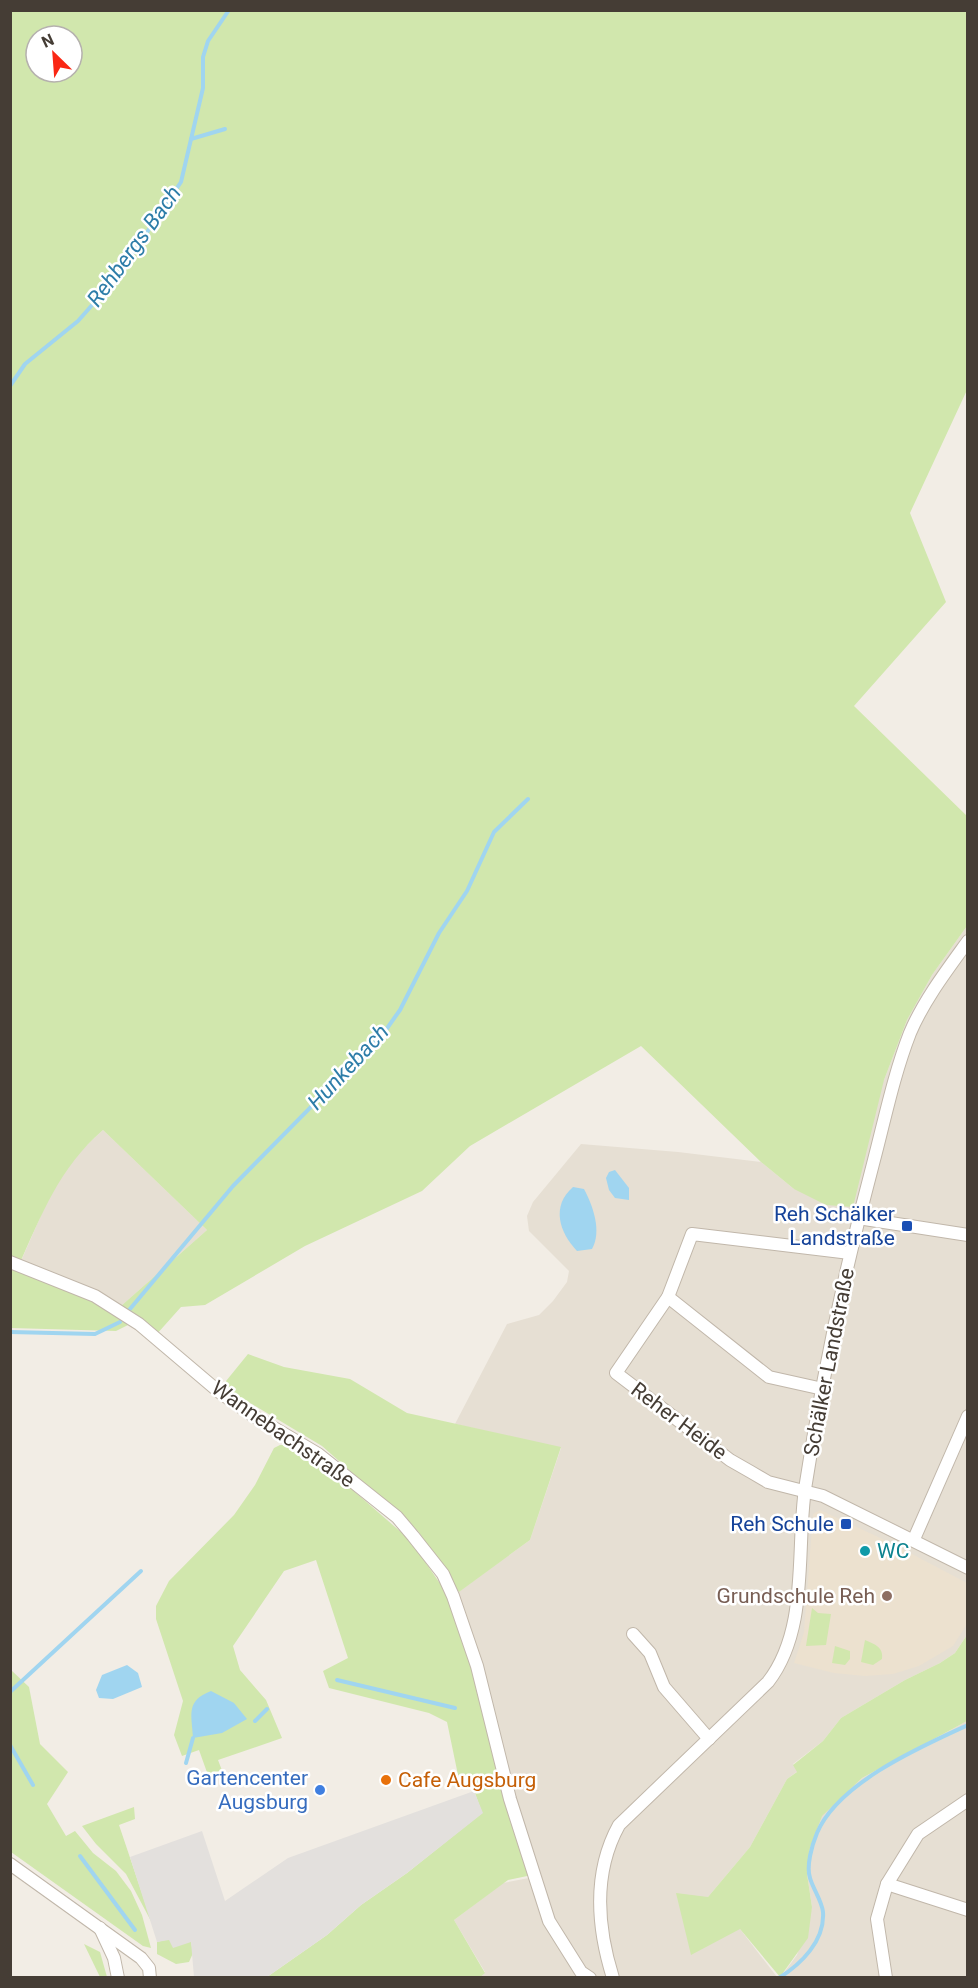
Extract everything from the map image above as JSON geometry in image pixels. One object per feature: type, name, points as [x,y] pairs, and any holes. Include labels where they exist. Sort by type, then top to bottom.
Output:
[{"type":"street","name":"Schälker Landstraße","points":[[613,1977],[603,1944],[600,1892],[609,1843],[619,1825],[768,1682],[787,1653],[795,1612],[805,1491],[858,1218],[892,1090],[910,1033],[937,985],[968,941]]},
{"type":"street","points":[[858,1218],[968,1235]]},
{"type":"street","name":"Reher Heide","points":[[805,1491],[768,1482],[730,1460],[616,1373],[668,1297],[692,1234],[850,1253]]},
{"type":"street","name":"Wannebachstraße","points":[[10,1262],[95,1296],[139,1324],[218,1391],[252,1415],[318,1454],[397,1517],[414,1536],[443,1574],[453,1596],[477,1666],[510,1799],[549,1921],[581,1972],[590,1977]]},
{"type":"street","points":[[668,1297],[769,1377],[823,1389]]},
{"type":"street","points":[[914,1539],[968,1416]]},
{"type":"street","points":[[805,1491],[823,1496],[914,1539],[968,1568]]},
{"type":"street","points":[[633,1634],[650,1653],[664,1687],[709,1739]]},
{"type":"street","points":[[886,1977],[877,1919],[887,1884],[918,1834],[968,1800]]},
{"type":"street","points":[[10,1864],[100,1927],[145,1962],[149,1968],[150,1977]]},
{"type":"street","points":[[887,1884],[968,1910]]},
{"type":"street","points":[[100,1927],[114,1958],[118,1977]]},
{"type":"shaded area","points":[[967,926],[967,1635],[955,1653],[940,1663],[905,1680],[841,1718],[823,1741],[793,1764],[798,1771],[787,1779],[750,1847],[708,1897],[740,1929],[777,1977],[479,1977],[485,1972],[454,1920],[503,1883],[534,1877],[453,1596],[530,1540],[561,1448],[455,1424],[507,1324],[539,1315],[567,1282],[569,1271],[529,1231],[527,1216],[533,1202],[581,1144],[761,1162],[794,1189],[884,1080],[907,1020],[932,975]]},
{"type":"shaded area","points":[[103,1130],[207,1230],[121,1306],[100,1292],[21,1261],[50,1195],[72,1159]]},
{"type":"shaded area","name":"Grundschule Reh","points":[[820,1510],[891,1543],[967,1583],[967,1624],[953,1646],[919,1666],[893,1674],[865,1676],[834,1673],[794,1663],[804,1632],[813,1514]]},
{"type":"shaded area","points":[[967,1721],[967,1977],[780,1978],[797,1955],[812,1907],[807,1874],[810,1848],[821,1816],[862,1778]]},
{"type":"shaded area","points":[[474,1791],[483,1813],[407,1873],[361,1905],[327,1935],[267,1977],[194,1977],[191,1942],[173,1948],[169,1940],[157,1942],[130,1857],[202,1831],[225,1901],[288,1858]]},
{"type":"green space","points":[[10,11],[967,11],[967,390],[910,513],[946,602],[854,706],[967,816],[967,926],[932,975],[907,1020],[884,1080],[853,1207],[826,1205],[794,1189],[761,1162],[641,1046],[470,1146],[422,1191],[305,1246],[205,1305],[181,1307],[156,1335],[121,1306],[207,1230],[103,1130],[63,1176],[44,1210],[19,1265],[11,1262]]},
{"type":"green space","points":[[10,1267],[92,1300],[132,1323],[116,1331],[11,1328]]},
{"type":"green space","points":[[248,1354],[284,1367],[350,1379],[407,1413],[561,1447],[530,1540],[459,1592],[418,1531],[322,1446],[222,1386]]},
{"type":"green space","points":[[280,1445],[297,1445],[316,1458],[410,1540],[450,1598],[475,1667],[532,1875],[508,1880],[454,1920],[485,1973],[479,1978],[267,1977],[327,1935],[361,1905],[407,1873],[482,1813],[470,1779],[458,1775],[447,1722],[429,1713],[329,1688],[323,1671],[348,1658],[316,1560],[284,1571],[233,1646],[240,1670],[266,1700],[282,1738],[218,1760],[223,1773],[209,1778],[199,1750],[182,1756],[174,1735],[183,1701],[156,1619],[156,1606],[169,1581],[234,1515],[255,1485],[274,1448]]},
{"type":"green space","points":[[812,1608],[818,1613],[831,1614],[826,1645],[806,1646]]},
{"type":"green space","points":[[967,1635],[967,1721],[862,1778],[822,1816],[810,1848],[807,1874],[812,1907],[808,1938],[780,1977],[740,1929],[691,1955],[676,1893],[708,1897],[750,1847],[787,1779],[797,1772],[793,1765],[823,1741],[841,1718],[905,1680],[940,1663],[955,1653]]},
{"type":"green space","points":[[865,1640],[878,1646],[882,1655],[882,1659],[873,1665],[861,1662]]},
{"type":"green space","points":[[835,1646],[850,1651],[850,1659],[845,1665],[832,1663]]},
{"type":"green space","points":[[11,1670],[29,1687],[40,1744],[68,1772],[47,1804],[66,1836],[75,1831],[93,1853],[116,1871],[131,1891],[142,1915],[151,1948],[143,1946],[11,1852]]},
{"type":"green space","points":[[134,1807],[135,1819],[119,1825],[152,1923],[126,1874],[96,1844],[82,1826]]},
{"type":"green space","points":[[169,1939],[191,1942],[193,1953],[189,1962],[176,1964],[157,1954],[157,1942]]},
{"type":"green space","points":[[84,1944],[100,1952],[107,1977],[100,1977]]},
{"type":"water","points":[[615,1170],[629,1188],[629,1200],[615,1198],[609,1190],[606,1178],[609,1172]]},
{"type":"water","points":[[573,1187],[584,1189],[593,1211],[596,1234],[592,1249],[577,1251],[562,1227],[560,1211],[562,1202]]},
{"type":"water","points":[[127,1665],[138,1673],[142,1687],[113,1699],[99,1698],[96,1690],[102,1675]]},
{"type":"water","points":[[211,1691],[234,1703],[247,1719],[222,1733],[193,1738],[191,1716],[194,1704],[197,1699]]},
{"type":"waterway","name":"Rehbergs Bach","points":[[10,386],[25,364],[78,321],[116,278],[181,182],[203,88],[203,57],[208,41],[229,10]]},
{"type":"waterway","points":[[191,139],[225,129]]},
{"type":"waterway","name":"Hunkebach","points":[[130,1309],[233,1186],[383,1034],[400,1010],[439,933],[467,891],[494,832],[528,799]]},
{"type":"waterway","name":"Hunkebach","points":[[10,1332],[95,1334],[120,1322]]},
{"type":"waterway","points":[[10,1692],[141,1571]]},
{"type":"waterway","points":[[337,1680],[455,1708]]},
{"type":"waterway","points":[[255,1721],[267,1709]]},
{"type":"waterway","points":[[779,1978],[803,1959],[820,1933],[823,1912],[811,1882],[809,1868],[815,1838],[828,1815],[843,1798],[882,1768],[968,1725]]},
{"type":"waterway","points":[[186,1763],[193,1738]]},
{"type":"waterway","points":[[10,1745],[33,1785]]},
{"type":"waterway","points":[[80,1856],[135,1930]]},
{"type":"place","name":"Reh Schälker Landstraße","points":[[907,1226]]},
{"type":"place","name":"Reh Schule","points":[[846,1524]]},
{"type":"place","name":"WC","points":[[865,1551]]},
{"type":"place","name":"Grundschule Reh","points":[[887,1596]]},
{"type":"place","name":"Cafe Augsburg","points":[[386,1780]]},
{"type":"place","name":"Gartencenter Augsburg","points":[[320,1790]]}]
